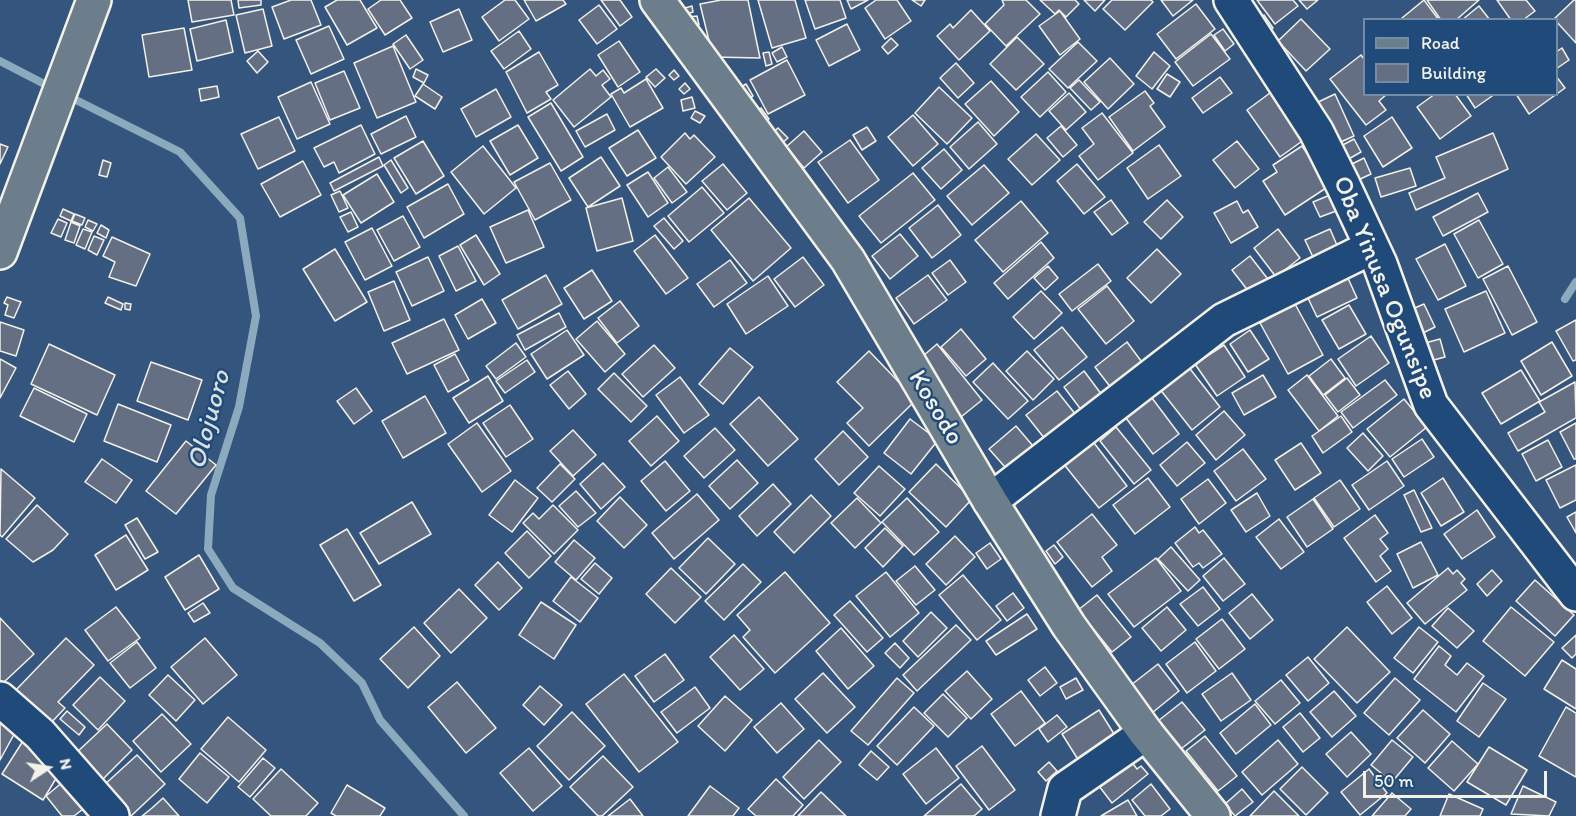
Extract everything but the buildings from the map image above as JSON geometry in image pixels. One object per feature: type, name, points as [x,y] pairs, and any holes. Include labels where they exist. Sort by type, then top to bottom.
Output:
[{"type":"main road","name":"Kosodo","points":[[657,0],[848,260],[990,501],[1070,626],[1146,733],[1213,816]]},
{"type":"main road","points":[[0,252],[91,6]]},
{"type":"main road","points":[[0,211],[24,185]]},
{"type":"street","name":"Oba Yinusa Ogunsipe","points":[[1231,0],[1316,131],[1372,247],[1431,405],[1576,594]]},
{"type":"street","points":[[990,501],[1224,321],[1372,247]]},
{"type":"street","points":[[0,699],[40,734],[112,816]]},
{"type":"street","points":[[1058,816],[1065,789],[1146,733]]},
{"type":"waterway","name":"Olojuoro","points":[[0,61],[52,88]]},
{"type":"waterway","name":"Olojuoro","points":[[66,95],[180,152],[240,218],[256,316],[239,407],[211,495],[208,549],[233,588],[320,643],[362,683],[380,720],[464,816]]},
{"type":"waterway","points":[[1565,299],[1576,282]]}]
